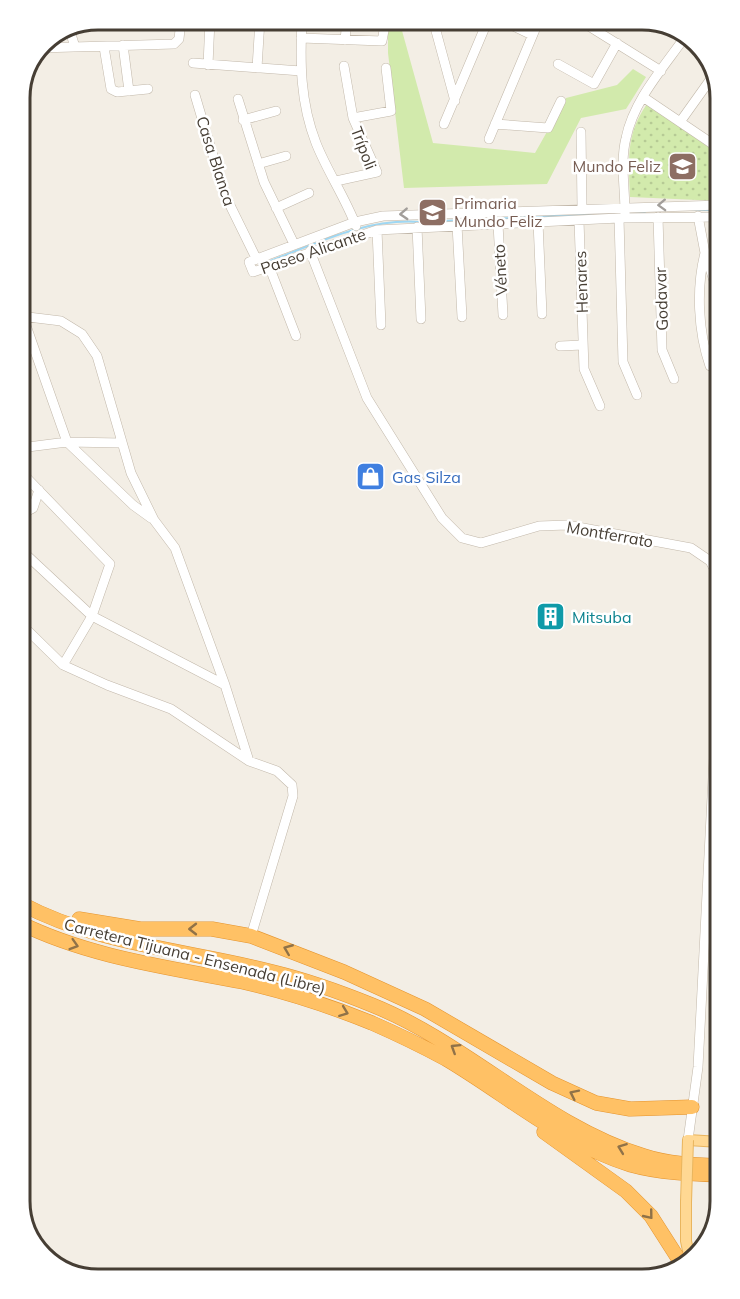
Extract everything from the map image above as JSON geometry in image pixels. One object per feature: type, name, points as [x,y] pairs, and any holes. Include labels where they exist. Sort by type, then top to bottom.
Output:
[{"type":"highway","name":"Carretera Tijuana - Ensenada (Libre)","points":[[30,908],[70,925],[125,941],[271,971],[326,987],[372,1005],[431,1033],[559,1117],[600,1139],[647,1157],[710,1165]]},
{"type":"highway","points":[[38,912],[140,929],[212,929],[251,936],[344,972],[425,1009],[552,1083],[596,1103],[630,1109],[693,1107]]},
{"type":"highway","name":"Carretera Tijuana - Ensenada (Libre)","points":[[30,927],[65,942],[98,952],[245,983],[324,1005],[401,1036],[446,1059],[524,1111],[590,1149],[624,1162],[662,1172],[710,1174]]},
{"type":"highway","points":[[524,1111],[533,1124],[627,1191],[651,1216],[678,1259]]},
{"type":"main road","points":[[688,1251],[686,1241],[688,1140],[710,1141]]},
{"type":"street","points":[[52,48],[177,42],[179,30]]},
{"type":"street","points":[[208,65],[210,30]]},
{"type":"street","points":[[258,68],[260,30]]},
{"type":"street","points":[[301,30],[298,71],[316,144],[360,233]]},
{"type":"street","points":[[345,40],[346,30]]},
{"type":"street","points":[[301,38],[384,40],[385,30]]},
{"type":"street","points":[[436,30],[455,100]]},
{"type":"street","points":[[444,124],[484,30]]},
{"type":"street","points":[[522,30],[532,35]]},
{"type":"street","points":[[489,139],[534,30]]},
{"type":"street","points":[[596,30],[661,71]]},
{"type":"street","points":[[72,36],[75,47]]},
{"type":"street","points":[[638,395],[623,362],[622,218],[625,206],[625,139],[643,97],[682,42]]},
{"type":"street","points":[[558,64],[594,84],[617,43]]},
{"type":"street","points":[[123,45],[129,91]]},
{"type":"street","points":[[104,47],[111,89],[117,92],[148,89]]},
{"type":"street","points":[[193,63],[298,71]]},
{"type":"street","name":"Trípoli","points":[[336,181],[377,173],[353,118],[344,66]]},
{"type":"street","name":"Trípoli","points":[[353,118],[391,111],[386,68]]},
{"type":"street","points":[[680,122],[708,82]]},
{"type":"street","name":"Casa Blanca","points":[[195,95],[224,193],[253,260]]},
{"type":"street","points":[[643,97],[710,141]]},
{"type":"street","points":[[238,99],[258,164],[294,244]]},
{"type":"street","points":[[495,124],[548,128],[561,101]]},
{"type":"street","points":[[243,120],[276,111]]},
{"type":"street","points":[[581,132],[582,208]]},
{"type":"street","points":[[258,164],[286,156]]},
{"type":"street","points":[[276,208],[309,193]]},
{"type":"street","name":"Paseo Alicante","points":[[710,204],[401,214],[355,222],[294,244],[253,260],[252,272],[360,233],[377,230],[622,218],[710,217]]},
{"type":"street","points":[[698,216],[710,268]]},
{"type":"street","name":"Godavar","points":[[658,217],[662,350],[674,379]]},
{"type":"street","name":"Henares","points":[[579,220],[584,374],[600,406]]},
{"type":"street","points":[[538,222],[542,314]]},
{"type":"street","name":"Véneto","points":[[498,224],[503,315]]},
{"type":"street","points":[[457,225],[462,317]]},
{"type":"street","points":[[417,227],[421,319]]},
{"type":"street","points":[[377,230],[381,325]]},
{"type":"street","name":"Montferrato","points":[[310,251],[367,398],[388,435],[442,518],[462,538],[471,542],[490,542],[539,526],[567,525],[691,548],[710,561]]},
{"type":"street","points":[[705,253],[701,270],[702,337],[710,366]]},
{"type":"street","points":[[269,266],[296,336]]},
{"type":"street","points":[[30,318],[61,321],[82,334],[91,345],[102,368],[121,443],[138,492],[154,520],[175,548],[225,685],[249,761]]},
{"type":"street","points":[[30,341],[67,442],[133,505],[154,520]]},
{"type":"street","points":[[560,346],[583,345]]},
{"type":"street","points":[[30,447],[67,442],[121,443]]},
{"type":"street","points":[[30,481],[110,564],[93,616],[63,664]]},
{"type":"street","points":[[30,510],[33,508],[39,490]]},
{"type":"street","points":[[30,558],[93,616],[225,685]]},
{"type":"street","points":[[30,633],[63,664],[107,685],[171,710],[249,761],[278,771],[288,779],[293,790],[251,936]]},
{"type":"street","points":[[688,1140],[698,1067],[710,880]]},
{"type":"green space","points":[[388,30],[402,30],[433,143],[535,153],[566,98],[617,85],[633,69],[646,77],[626,109],[581,118],[547,184],[404,188],[388,53]]},
{"type":"green space","points":[[647,104],[710,148],[710,201],[630,197],[630,149],[640,115]]},
{"type":"waterway","points":[[690,210],[710,210]]},
{"type":"waterway","points":[[627,213],[645,212]]},
{"type":"waterway","points":[[265,263],[341,234],[380,224],[621,213]]},
{"type":"place","name":"Mundo Feliz","points":[[682,166]]},
{"type":"place","name":"Primaria Mundo Feliz","points":[[433,212]]},
{"type":"place","name":"Gas Silza","points":[[371,477]]},
{"type":"place","name":"Mitsuba","points":[[551,617]]}]
